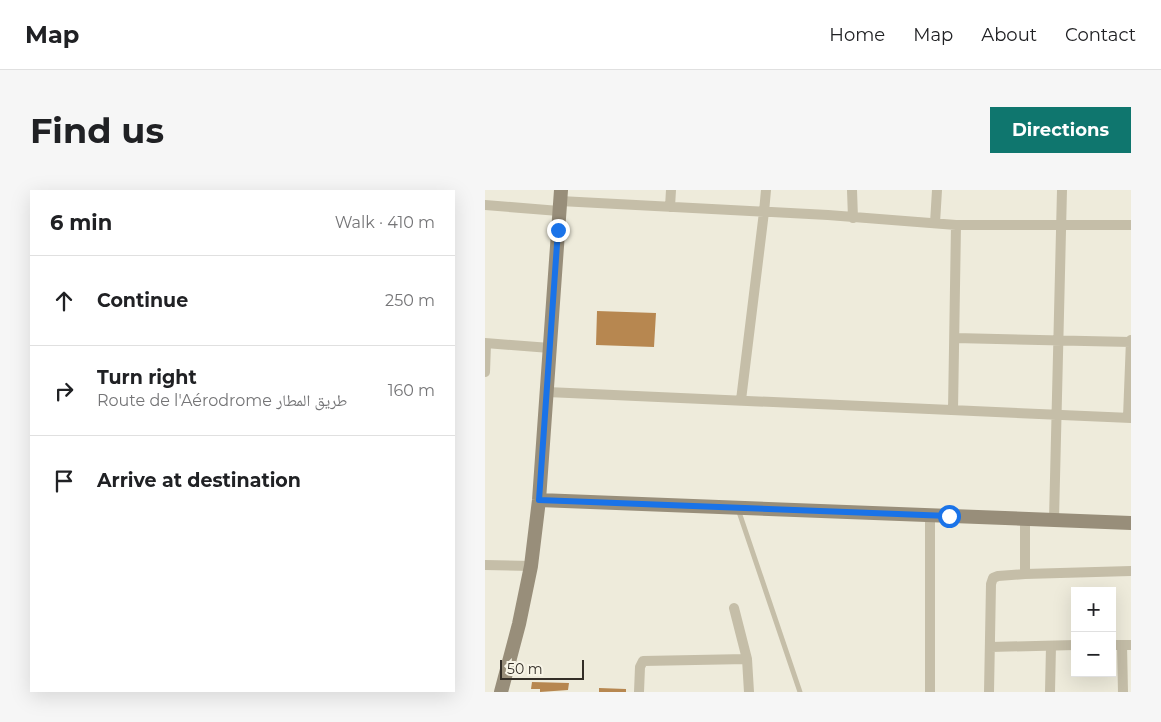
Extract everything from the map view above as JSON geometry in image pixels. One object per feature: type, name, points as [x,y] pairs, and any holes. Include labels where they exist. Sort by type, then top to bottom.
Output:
[{"type":"street","points":[[670,207],[671,190]]},
{"type":"street","points":[[741,400],[765,212],[766,190]]},
{"type":"street","points":[[852,190],[853,218]]},
{"type":"street","points":[[935,223],[937,190]]},
{"type":"street","points":[[1055,520],[1062,190]]},
{"type":"street","points":[[501,692],[519,624],[531,566],[539,500],[560,201]]},
{"type":"street","points":[[485,205],[560,201],[956,225],[1131,226]]},
{"type":"street","points":[[953,410],[956,225]]},
{"type":"street","points":[[547,392],[1130,418],[1131,341],[955,338]]},
{"type":"street","points":[[485,372],[486,344],[550,348]]},
{"type":"street","points":[[539,500],[1131,523]]},
{"type":"street","points":[[930,515],[930,692]]},
{"type":"street","points":[[1025,519],[1025,574]]},
{"type":"street","points":[[485,565],[531,566]]},
{"type":"street","points":[[989,692],[991,584],[993,578],[1025,574],[1131,571]]},
{"type":"street","points":[[734,608],[747,660],[749,692]]},
{"type":"street","points":[[991,647],[1071,645]]},
{"type":"street","points":[[1122,645],[1123,692]]},
{"type":"street","points":[[1050,692],[1051,646]]},
{"type":"street","points":[[639,692],[640,667],[643,661],[747,660]]},
{"type":"lane","points":[[738,508],[800,692]]},
{"type":"building","points":[[597,311],[656,313],[654,347],[596,345]]},
{"type":"building","points":[[532,682],[569,683],[568,690],[540,692],[540,689],[531,689]]},
{"type":"building","points":[[599,688],[626,689],[626,692],[599,692]]},
{"type":"route","points":[[558,230],[539,500],[949,516]]}]
